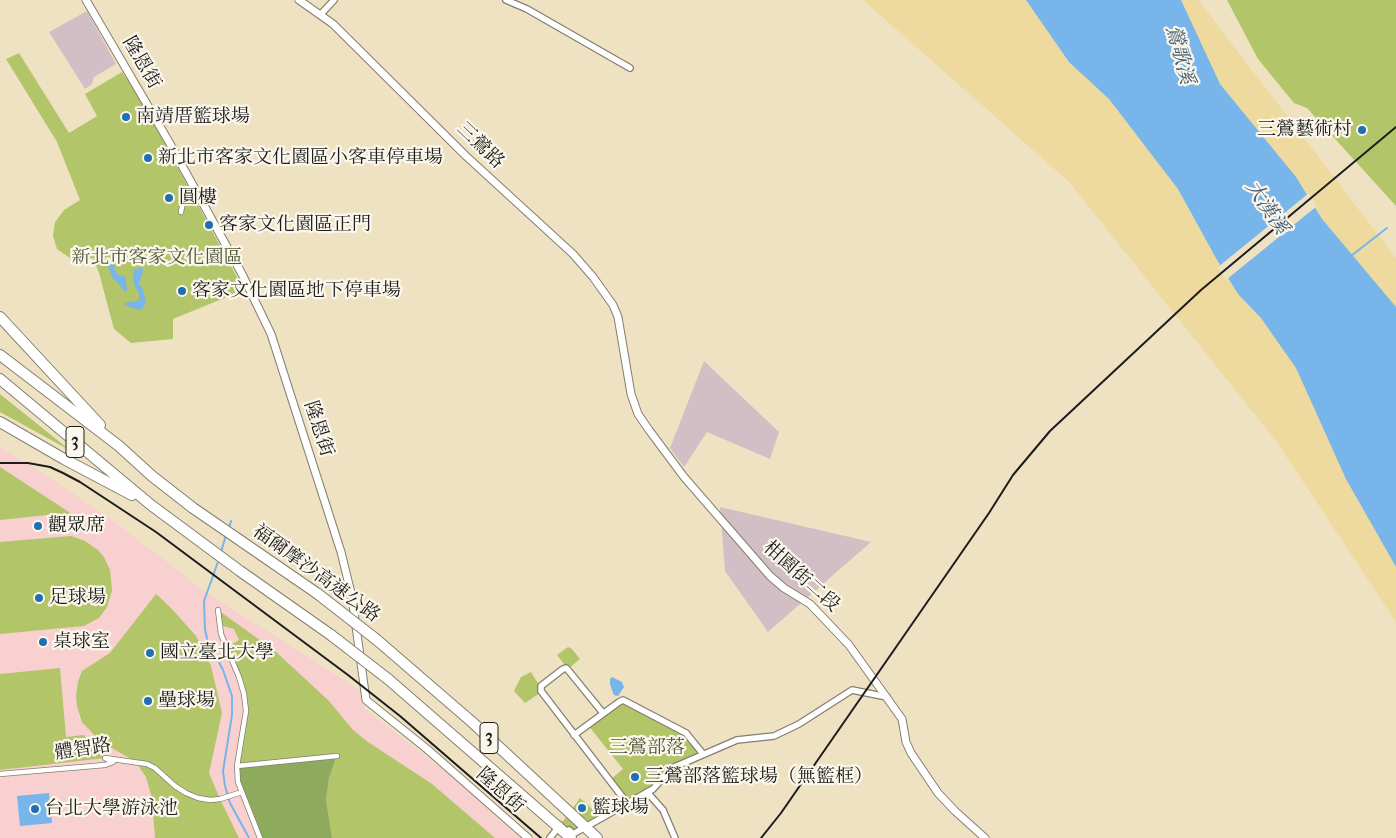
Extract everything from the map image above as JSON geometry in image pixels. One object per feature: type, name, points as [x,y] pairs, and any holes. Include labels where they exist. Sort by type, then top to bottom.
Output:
[{"type":"highway","points":[[0,317],[119,446]]},
{"type":"highway","name":"福爾摩沙高速公路","points":[[0,355],[119,446],[152,476],[193,508],[318,594],[377,640],[472,722],[598,838]]},
{"type":"highway","name":"3","points":[[0,379],[151,505],[331,635],[388,679],[571,838]]},
{"type":"highway","points":[[0,422],[64,459],[151,505]]},
{"type":"street","name":"隆恩街","points":[[86,0],[243,276],[270,334],[341,552],[352,596],[366,700],[428,749],[528,838]]},
{"type":"street","name":"三鶯路","points":[[299,0],[333,24],[466,156],[572,254],[593,277],[613,305],[621,328]]},
{"type":"street","points":[[320,15],[334,0]]},
{"type":"street","points":[[506,0],[527,9],[630,68]]},
{"type":"street","points":[[181,212],[183,202],[198,195]]},
{"type":"street","name":"柑園街二段","points":[[621,328],[631,394],[638,414],[649,430],[684,477],[770,576],[784,588],[810,604],[849,645],[902,719],[906,742],[911,753],[938,793],[984,838]]},
{"type":"street","points":[[218,610],[221,634],[239,677],[246,711],[236,766],[238,782],[260,838]]},
{"type":"street","points":[[603,713],[568,670],[563,669],[541,686],[541,690],[626,803]]},
{"type":"street","points":[[550,838],[561,824],[573,834],[653,789],[672,768],[736,740],[774,736],[799,724],[852,690],[887,698]]},
{"type":"street","points":[[574,735],[623,700],[686,733],[703,754]]},
{"type":"street","points":[[236,766],[337,756]]},
{"type":"street","name":"體智路","points":[[0,774],[105,765],[113,762],[105,758],[147,764],[156,768],[175,786],[198,798],[220,799],[242,792]]},
{"type":"street","points":[[647,792],[663,810],[676,838]]},
{"type":"shaded area","points":[[87,11],[116,64],[94,77],[92,84],[85,89],[49,32]]},
{"type":"shaded area","points":[[704,361],[779,432],[770,459],[707,432],[684,467],[670,448]]},
{"type":"shaded area","name":"國立臺北大學","points":[[0,448],[32,466],[116,523],[207,593],[363,692],[364,708],[462,785],[519,838],[0,838]]},
{"type":"shaded area","points":[[720,507],[871,542],[768,632],[725,571]]},
{"type":"green space","name":"三鶯藝術村","points":[[1227,0],[1396,0],[1396,206],[1307,108],[1294,103],[1258,59]]},
{"type":"green space","name":"新北市客家文化園區","points":[[19,53],[69,133],[97,116],[85,94],[122,72],[136,91],[244,290],[173,319],[173,339],[131,343],[114,329],[93,258],[70,258],[57,249],[53,236],[55,222],[64,210],[80,200],[57,142],[6,59]]},
{"type":"green space","points":[[0,394],[71,451],[0,412]]},
{"type":"green space","points":[[0,467],[75,516],[56,514],[0,520]]},
{"type":"green space","points":[[71,536],[85,541],[104,557],[110,570],[112,591],[107,607],[99,618],[84,626],[0,634],[0,542]]},
{"type":"green space","name":"壘球場","points":[[156,594],[196,636],[211,666],[222,713],[209,773],[239,838],[155,838],[152,798],[146,777],[136,762],[100,741],[82,722],[76,696],[82,671],[110,653]]},
{"type":"green space","points":[[218,610],[275,651],[329,701],[353,730],[432,784],[495,838],[332,838],[326,800],[329,778],[337,757],[237,766],[246,711],[244,694],[227,647],[239,640],[234,629],[220,625]]},
{"type":"green space","points":[[568,647],[580,659],[568,669],[557,655]]},
{"type":"green space","points":[[60,668],[66,737],[84,735],[96,752],[105,758],[0,770],[0,674]]},
{"type":"green space","points":[[531,672],[539,685],[540,693],[525,703],[514,691],[521,677]]},
{"type":"green space","name":"三鶯部落","points":[[623,700],[686,733],[703,754],[672,768],[653,789],[627,803],[609,781],[623,769],[588,725]]},
{"type":"green space","points":[[337,756],[329,778],[326,800],[332,838],[260,838],[242,792],[237,766]]},
{"type":"green space","name":"籃球場","points":[[580,798],[601,817],[573,834],[561,824]]},
{"type":"sand","points":[[863,0],[1199,1],[1396,258],[1396,622],[1276,441],[1069,182]]},
{"type":"water","points":[[1026,0],[1181,0],[1220,84],[1296,177],[1322,219],[1396,307],[1396,567],[1346,479],[1296,368],[1261,318],[1238,294],[1178,189],[1109,99],[1069,62]]},
{"type":"water","points":[[109,264],[114,265],[117,274],[125,277],[127,290],[125,292],[112,277]]},
{"type":"water","points":[[142,267],[143,271],[139,284],[142,287],[146,302],[143,308],[139,310],[125,305],[125,303],[139,299],[139,293],[135,287],[133,277],[134,270]]},
{"type":"water","points":[[612,677],[622,682],[624,687],[618,696],[614,695],[610,684]]},
{"type":"water","name":"台北大學游泳池","points":[[49,793],[52,823],[20,826],[17,796]]},
{"type":"pier","points":[[1309,193],[1317,206],[1226,280],[1218,267]]},
{"type":"waterway","points":[[1351,256],[1387,228]]},
{"type":"waterway","points":[[229,528],[231,521]]},
{"type":"waterway","points":[[221,552],[226,535]]},
{"type":"waterway","points":[[219,559],[204,601],[205,629],[207,639],[223,670],[232,696],[232,715],[223,771],[225,786],[230,803],[249,838]]},
{"type":"railway","points":[[761,838],[781,813],[989,513],[1013,475],[1050,431],[1201,290],[1396,127]]},
{"type":"railway","points":[[0,463],[28,463],[50,467],[80,482],[156,532],[400,716],[541,838]]},
{"type":"place","name":"南靖厝籃球場","points":[[126,117]]},
{"type":"place","name":"三鶯藝術村","points":[[1362,130]]},
{"type":"place","name":"新北市客家文化園區小客車停車場","points":[[148,158]]},
{"type":"place","name":"圓樓","points":[[169,198]]},
{"type":"place","name":"客家文化園區正門","points":[[209,225]]},
{"type":"place","name":"客家文化園區地下停車場","points":[[182,291]]},
{"type":"place","name":"觀眾席","points":[[38,526]]},
{"type":"place","name":"足球場","points":[[39,598]]},
{"type":"place","name":"桌球室","points":[[43,642]]},
{"type":"place","name":"國立臺北大學","points":[[150,653]]},
{"type":"place","name":"壘球場","points":[[148,701]]},
{"type":"place","name":"三鶯部落籃球場（無籃框）","points":[[635,777]]},
{"type":"place","name":"籃球場","points":[[582,808]]},
{"type":"place","name":"台北大學游泳池","points":[[35,809]]},
{"type":"water label","name":"鶯歌溪","points":[[1179,55]]},
{"type":"water label","name":"大漢溪","points":[[1266,208]]}]
